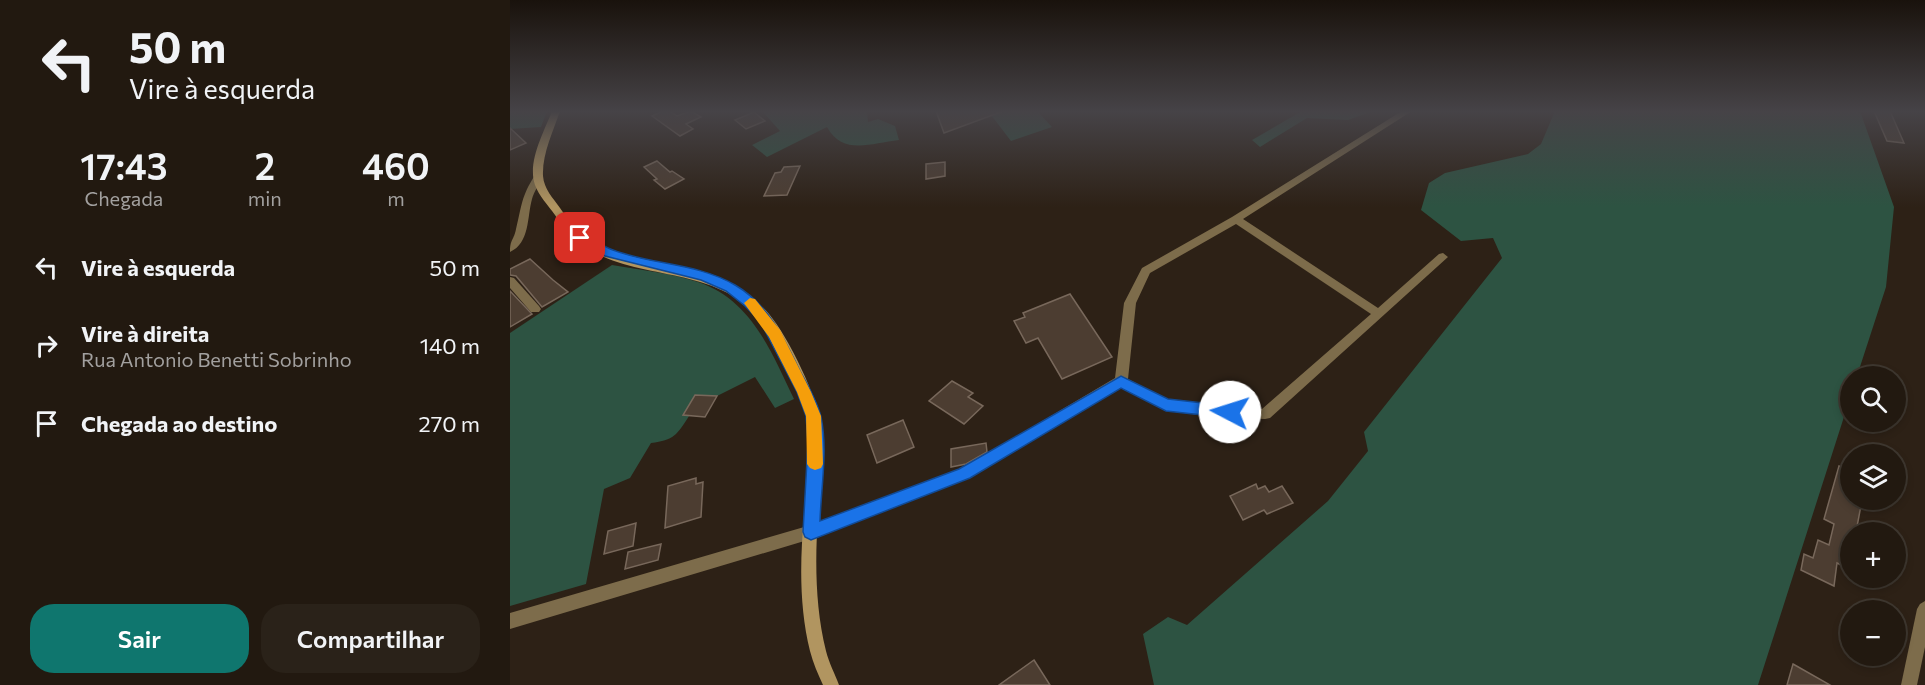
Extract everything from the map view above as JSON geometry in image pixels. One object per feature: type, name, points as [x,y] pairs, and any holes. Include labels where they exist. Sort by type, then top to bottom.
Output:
[{"type":"main road","points":[[545,143],[538,177],[543,192],[580,238],[610,253],[704,277],[731,288],[750,302],[775,334],[804,392],[813,416],[816,442],[811,532],[812,611],[818,651],[831,685]]},
{"type":"street","points":[[1121,381],[1130,303],[1146,271],[1236,219],[1357,143]]},
{"type":"street","points":[[510,248],[521,234],[527,197],[538,177]]},
{"type":"street","points":[[1236,219],[1379,314]]},
{"type":"street","points":[[1121,381],[1166,405],[1212,412],[1265,414],[1443,256]]},
{"type":"street","points":[[510,281],[535,309]]},
{"type":"street","points":[[510,621],[811,532],[965,474],[1121,381]]},
{"type":"street","points":[[1910,685],[1925,609]]},
{"type":"green space","points":[[756,143],[795,143],[767,157],[752,145]]},
{"type":"green space","points":[[844,143],[881,143],[868,145]]},
{"type":"green space","points":[[1541,143],[1871,143],[1894,207],[1886,287],[1860,366],[1840,366],[1840,429],[1758,685],[1154,685],[1143,634],[1168,617],[1187,625],[1328,501],[1368,451],[1364,432],[1502,258],[1493,238],[1461,241],[1421,210],[1429,183],[1445,173],[1528,154]]},
{"type":"green space","points":[[612,265],[688,279],[717,290],[733,301],[758,330],[768,346],[794,399],[775,408],[755,377],[717,396],[695,395],[683,415],[689,416],[678,432],[670,438],[651,443],[630,478],[604,489],[586,584],[510,606],[510,333]]},
{"type":"building","points":[[510,143],[526,143],[510,150]]},
{"type":"building","points":[[657,161],[670,172],[684,179],[665,189],[644,167]]},
{"type":"building","points":[[945,162],[945,176],[926,179],[926,164]]},
{"type":"building","points":[[800,166],[787,195],[764,196],[775,173],[781,172],[784,167]]},
{"type":"building","points":[[530,259],[568,292],[542,307],[516,276],[510,275],[510,269]]},
{"type":"building","points":[[510,291],[532,314],[510,327]]},
{"type":"building","points":[[1070,294],[1112,357],[1062,379],[1038,338],[1026,343],[1014,321],[1025,317],[1023,313]]},
{"type":"building","points":[[952,381],[973,393],[968,397],[983,406],[964,424],[929,401]]},
{"type":"building","points":[[695,395],[717,396],[705,417],[683,415]]},
{"type":"building","points":[[903,420],[914,447],[877,463],[867,435]]},
{"type":"building","points":[[986,443],[987,452],[966,464],[951,467],[951,449]]},
{"type":"building","points":[[1839,466],[1840,510],[1860,510],[1858,522],[1840,522],[1840,564],[1837,563],[1834,586],[1801,570],[1804,554],[1813,558],[1818,540],[1829,545],[1834,524],[1824,519]]},
{"type":"building","points":[[696,478],[696,484],[703,482],[701,517],[665,528],[668,486]]},
{"type":"building","points":[[1256,484],[1258,489],[1265,486],[1269,492],[1282,486],[1293,503],[1267,514],[1264,510],[1243,520],[1230,496]]},
{"type":"building","points":[[636,523],[633,546],[604,554],[608,531]]},
{"type":"building","points":[[661,544],[658,560],[625,569],[628,552]]},
{"type":"building","points":[[1034,660],[1050,685],[999,685]]},
{"type":"building","points":[[1793,664],[1830,685],[1787,685]]},
{"type":"slow traffic","points":[[750,303],[775,334],[804,392],[813,416],[816,442],[815,464]]},
{"type":"route","points":[[580,238],[594,247],[625,258],[704,277],[731,288],[750,302],[764,318],[775,334],[804,392],[813,416],[816,442],[811,532],[965,474],[1121,381],[1166,405],[1212,412],[1230,412]]}]
